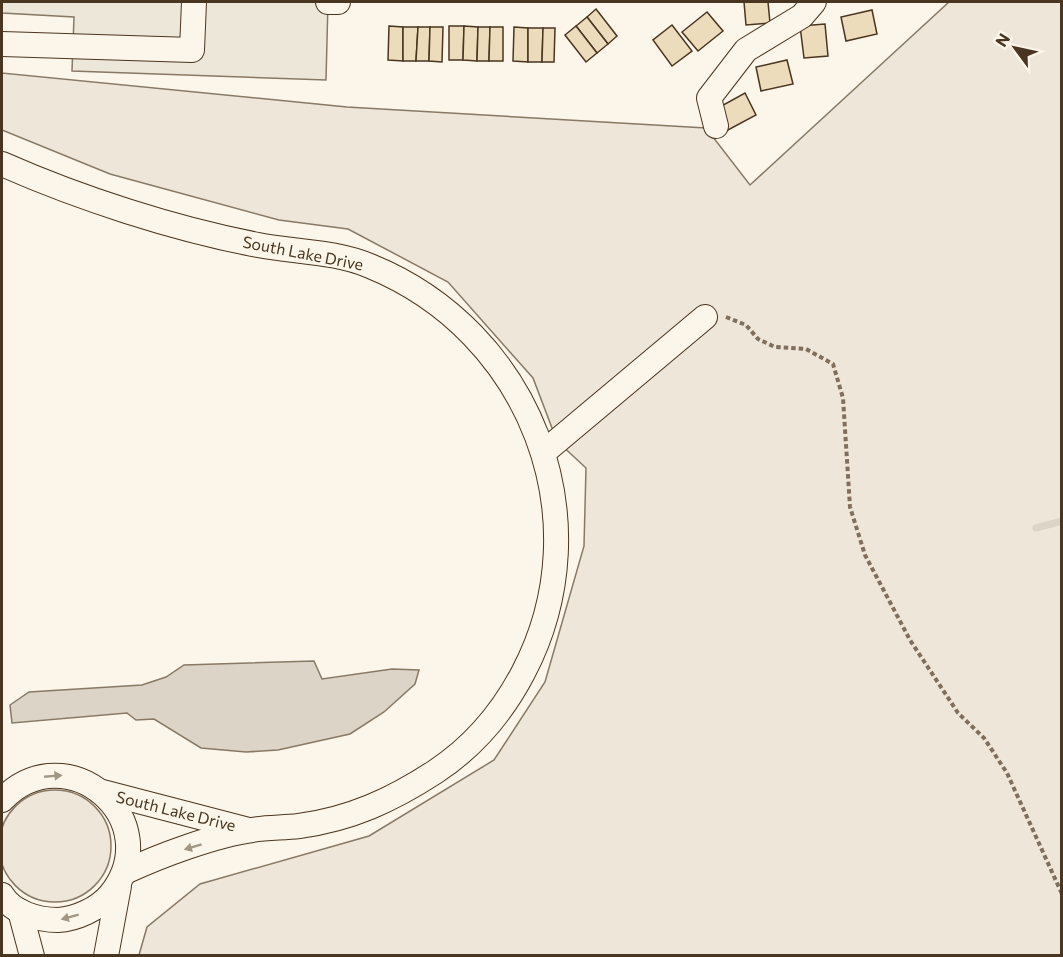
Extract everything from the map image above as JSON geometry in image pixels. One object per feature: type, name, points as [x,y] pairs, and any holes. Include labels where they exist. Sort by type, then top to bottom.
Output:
[{"type":"street","points":[[2,44],[192,50],[194,2]]},
{"type":"street","points":[[716,126],[709,98],[746,50],[802,16],[814,2]]},
{"type":"street","name":"South Lake Drive","points":[[2,164],[120,209],[256,245],[334,256],[369,265],[409,286],[454,316],[483,343],[510,379],[544,452],[554,494],[557,544],[549,603],[537,646],[515,687],[492,721],[465,750],[436,771],[380,806],[299,826],[249,830],[157,857],[122,878],[103,903],[69,920],[44,920],[7,901]]},
{"type":"street","points":[[544,452],[705,317]]},
{"type":"street","name":"South Lake Drive","points":[[2,800],[30,781],[63,775],[93,785],[112,801],[125,825],[129,851],[122,878]]},
{"type":"street","name":"South Lake Drive","points":[[103,792],[249,830]]},
{"type":"street","points":[[106,956],[122,878]]},
{"type":"street","points":[[7,901],[32,956]]},
{"type":"path","points":[[705,317],[728,317],[746,325],[758,339],[776,347],[806,349],[833,364],[843,398],[850,507],[865,555],[910,640],[958,713],[984,738],[1007,773],[1062,894]]},
{"type":"shaded area","points":[[2,2],[328,2],[326,80],[72,71],[74,17],[2,13]]},
{"type":"shaded area","points":[[949,2],[1061,2],[1061,955],[139,955],[147,927],[200,884],[369,836],[494,760],[545,682],[584,546],[586,468],[557,441],[533,378],[448,282],[348,229],[279,220],[110,174],[2,130],[2,73],[347,107],[706,128],[750,185]]},
{"type":"shaded area","points":[[314,661],[322,679],[392,669],[419,670],[415,684],[384,712],[350,734],[278,750],[246,752],[201,748],[154,719],[136,720],[127,713],[12,723],[10,705],[29,692],[142,685],[166,677],[184,665]]},
{"type":"shaded area","points":[[55,790],[76,794],[94,807],[107,825],[111,846],[107,867],[94,885],[76,898],[55,902],[34,898],[16,885],[3,867],[-1,846],[3,825],[16,807],[34,794]]},
{"type":"building","points":[[744,2],[768,2],[770,23],[746,25]]},
{"type":"building","points":[[596,9],[617,36],[608,44],[587,17]]},
{"type":"building","points":[[872,10],[877,34],[846,41],[841,17]]},
{"type":"building","points":[[707,12],[723,31],[698,51],[682,32]]},
{"type":"building","points":[[587,17],[608,44],[597,53],[576,26]]},
{"type":"building","points":[[825,24],[828,56],[804,58],[800,26]]},
{"type":"building","points":[[672,25],[692,51],[672,66],[653,40]]},
{"type":"building","points":[[389,26],[403,27],[403,61],[388,60]]},
{"type":"building","points":[[449,26],[464,26],[463,60],[449,60]]},
{"type":"building","points":[[464,26],[478,27],[477,61],[463,60]]},
{"type":"building","points":[[576,26],[597,53],[586,62],[565,35]]},
{"type":"building","points":[[403,27],[418,27],[416,61],[403,61]]},
{"type":"building","points":[[418,27],[430,27],[429,61],[416,61]]},
{"type":"building","points":[[430,27],[443,27],[442,62],[429,61]]},
{"type":"building","points":[[478,27],[490,27],[489,61],[477,61]]},
{"type":"building","points":[[490,27],[503,27],[503,61],[489,61]]},
{"type":"building","points":[[514,27],[528,28],[528,62],[513,61]]},
{"type":"building","points":[[528,28],[543,28],[542,62],[528,62]]},
{"type":"building","points":[[543,28],[555,28],[554,62],[542,62]]},
{"type":"building","points":[[787,60],[793,84],[761,91],[756,67]]},
{"type":"building","points":[[745,93],[756,115],[728,130],[716,109]]},
{"type":"waterway","points":[[1036,528],[1062,521]]}]
